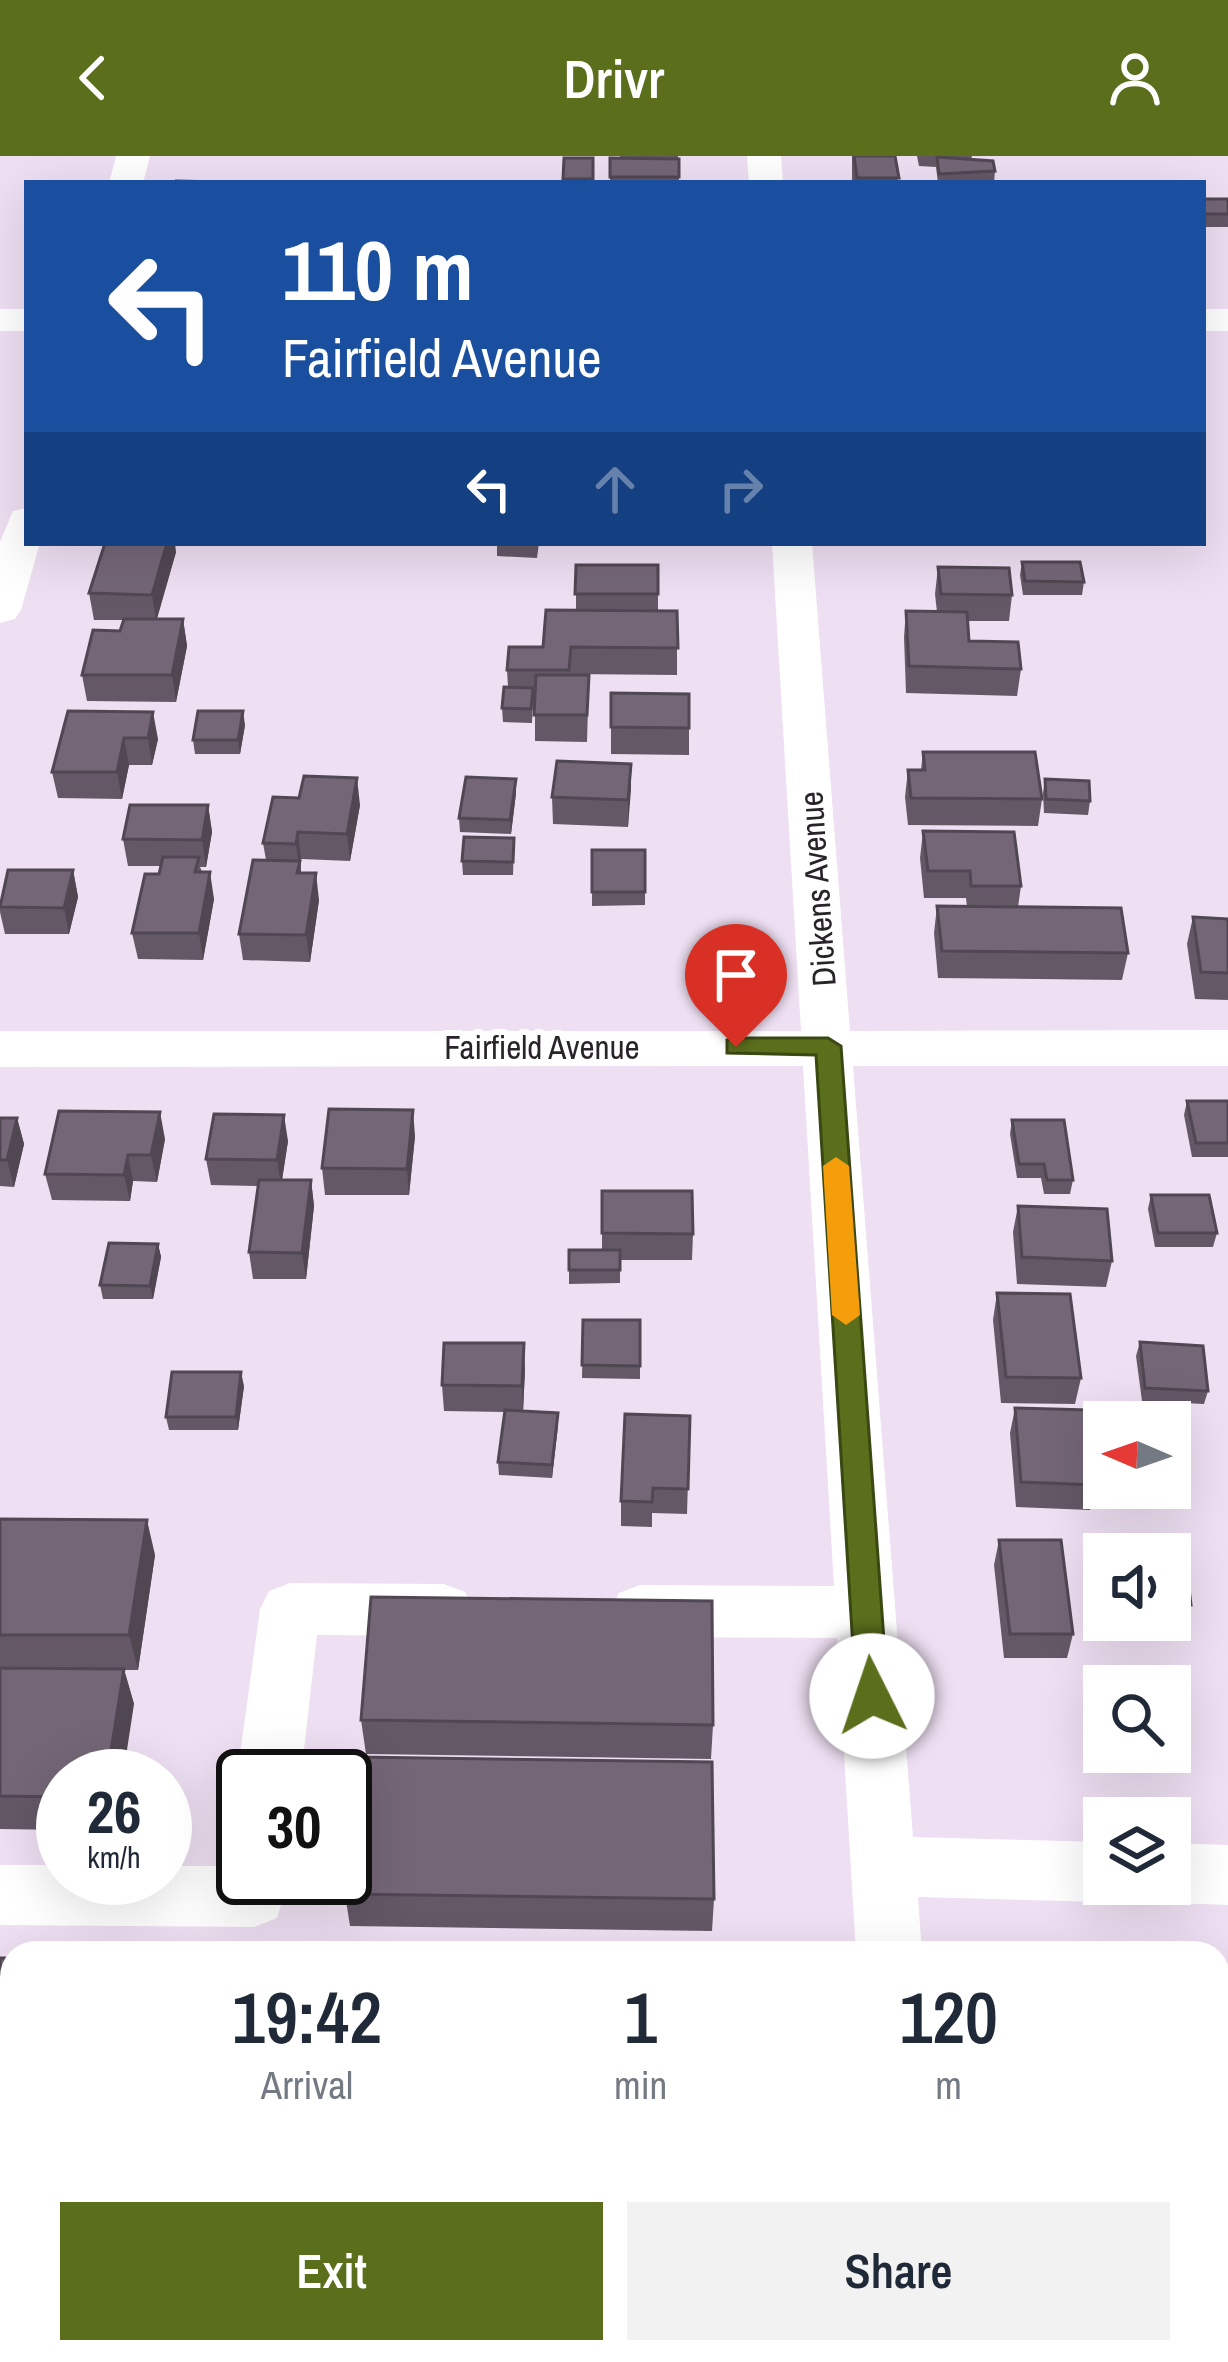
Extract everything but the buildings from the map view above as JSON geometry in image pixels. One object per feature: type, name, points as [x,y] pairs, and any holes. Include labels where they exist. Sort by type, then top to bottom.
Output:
[{"type":"street","points":[[0,610],[24,530]]},
{"type":"street","name":"Dickens Avenue","points":[[792,546],[888,1941]]},
{"type":"street","name":"Fairfield Avenue","points":[[0,1049],[1228,1048]]},
{"type":"street","points":[[272,1749],[290,1609],[506,1610]]},
{"type":"street","points":[[578,1610],[866,1612]]},
{"type":"street","points":[[884,1866],[1083,1871]]},
{"type":"street","points":[[1191,1874],[1228,1875]]},
{"type":"street","points":[[0,1895],[216,1897]]},
{"type":"slow traffic","points":[[836,1166],[846,1315]]},
{"type":"route","points":[[736,1047],[828,1046],[872,1696]]}]
